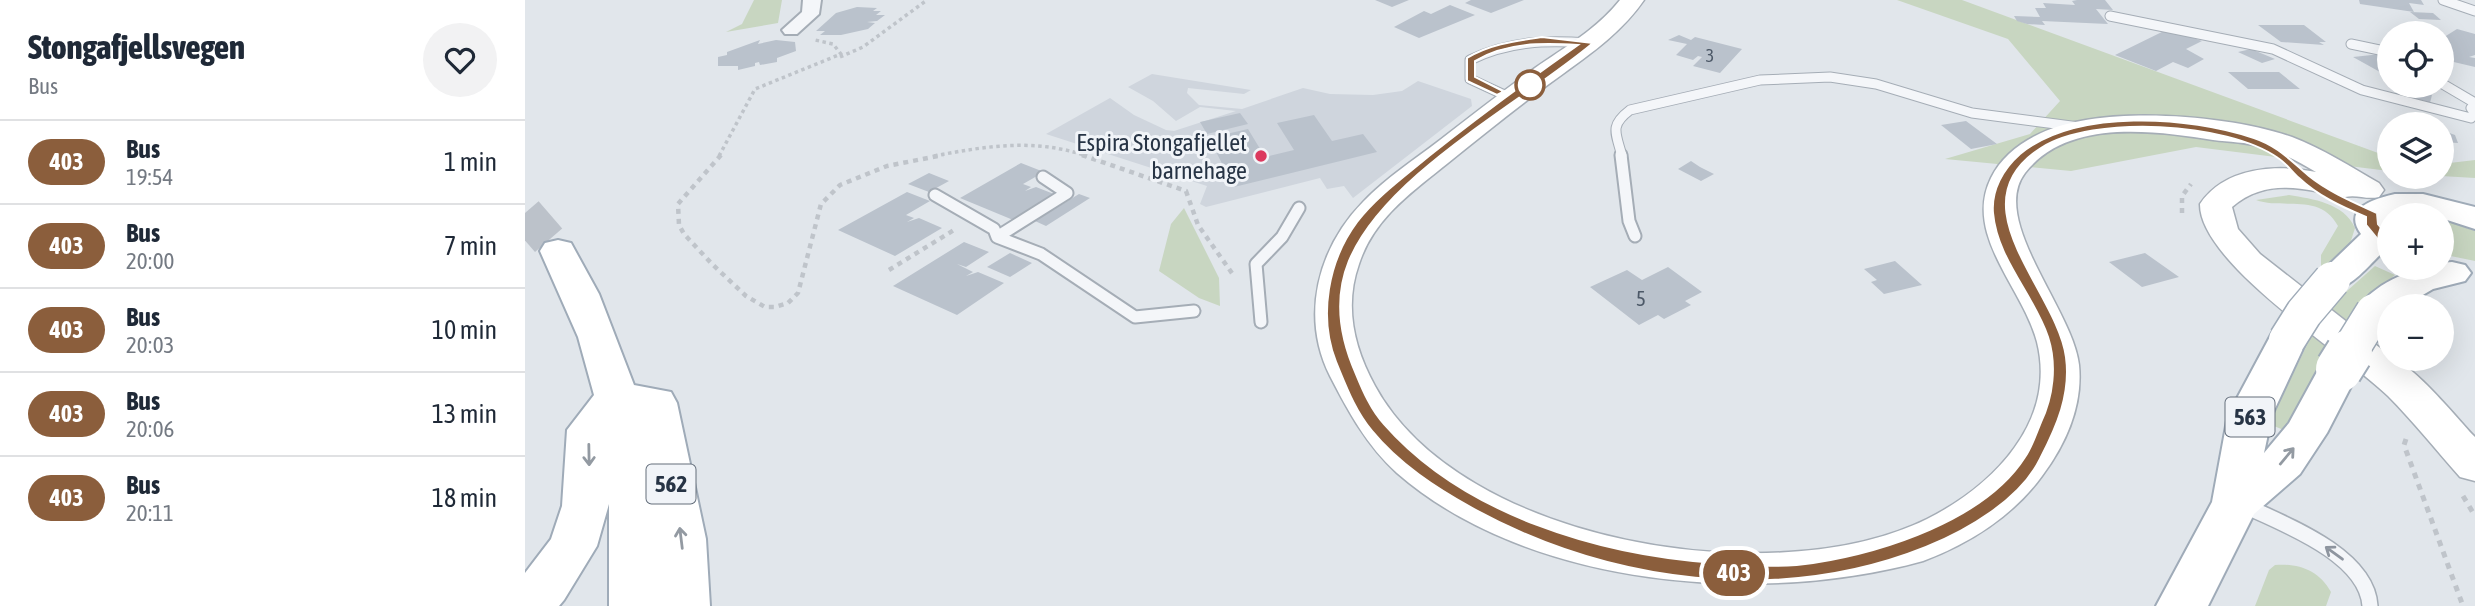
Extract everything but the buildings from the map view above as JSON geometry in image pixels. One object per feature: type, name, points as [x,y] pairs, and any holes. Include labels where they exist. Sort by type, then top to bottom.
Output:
[{"type":"main road","name":"563","points":[[2454,213],[2474,218]]},
{"type":"main road","name":"563","points":[[2237,502],[2243,443],[2250,415],[2287,340],[2304,313],[2377,221]]},
{"type":"main road","name":"562","points":[[558,251],[593,320],[606,354],[617,397],[631,462],[635,606]]},
{"type":"main road","name":"563","points":[[2182,606],[2237,502],[2284,462],[2305,433],[2339,369],[2374,312],[2394,293],[2422,280]]},
{"type":"main road","name":"562","points":[[617,397],[656,403],[682,539],[684,606]]},
{"type":"main road","points":[[526,606],[557,571],[575,544],[585,519],[590,482],[589,430],[617,397]]},
{"type":"street","points":[[792,30],[810,14],[813,0]]},
{"type":"street","points":[[1632,0],[1612,25],[1511,97],[1402,184],[1362,224],[1342,262],[1333,306],[1334,327],[1348,377],[1378,428],[1406,456],[1436,480],[1515,523],[1607,556],[1660,567],[1721,572],[1811,571],[1897,551],[1938,535],[1969,517],[2004,490],[2031,463],[2056,406],[2060,380],[2055,337],[2002,230],[1999,212],[2005,178],[2025,155],[2037,146],[2083,128],[2153,124],[2217,131],[2277,142],[2306,154],[2377,221]]},
{"type":"street","points":[[2217,131],[2252,141],[2282,155],[2305,178],[2336,199],[2377,221]]},
{"type":"street","points":[[2377,221],[2305,178],[2247,180],[2216,204],[2215,215],[2229,242],[2248,261],[2402,386],[2475,465]]},
{"type":"street","points":[[2226,194],[2258,187],[2298,189],[2336,199]]},
{"type":"lane","points":[[2442,0],[2475,11]]},
{"type":"lane","points":[[2110,16],[2273,50],[2362,90],[2470,118],[2475,114],[2471,108],[2475,103],[2454,91]]},
{"type":"lane","points":[[1511,97],[1470,79],[1470,60],[1484,52],[1509,45],[1542,40],[1588,43]]},
{"type":"lane","points":[[2351,44],[2377,49]]},
{"type":"lane","points":[[1635,236],[1629,221],[1625,166],[1615,128],[1617,120],[1630,110],[1656,102],[1760,80],[1830,77],[1876,85],[1972,113],[2083,128]]},
{"type":"lane","points":[[997,237],[1067,193],[1043,177]]},
{"type":"lane","points":[[935,195],[975,216],[994,229],[997,237],[1041,254],[1135,317],[1194,311]]},
{"type":"lane","points":[[1261,322],[1255,279],[1256,264],[1282,237],[1299,208]]},
{"type":"lane","points":[[2237,502],[2323,545],[2350,565],[2367,586],[2371,606]]},
{"type":"path","points":[[927,0],[863,47],[755,89],[723,152],[677,204],[679,225],[684,234],[759,304],[777,307],[792,300],[798,293],[817,210],[840,186],[887,166],[1011,142],[1045,145],[1077,153],[1179,187],[1186,191],[1198,225],[1233,275],[1255,279]]},
{"type":"path","points":[[792,30],[808,38],[833,44],[841,52],[835,58]]},
{"type":"path","points":[[889,270],[975,216]]},
{"type":"shaded area","name":"Espira Stongafjellet barnehage","points":[[1152,74],[1251,90],[1244,94],[1188,88],[1187,93],[1199,105],[1242,109],[1303,88],[1330,94],[1373,95],[1402,91],[1418,81],[1471,99],[1472,106],[1353,198],[1344,186],[1327,189],[1320,178],[1206,207],[1200,204],[1207,186],[1046,134],[1110,98],[1134,115],[1174,131],[1236,111],[1200,107],[1176,121],[1153,101],[1128,87]]},
{"type":"green space","points":[[754,0],[782,0],[778,23],[726,32],[742,24]]},
{"type":"green space","points":[[1897,0],[1962,0],[2377,153],[2377,170],[2196,147],[2071,171],[1945,159],[2030,134],[2060,101],[2008,39]]},
{"type":"green space","points":[[2475,160],[2475,178],[2454,177],[2454,162]]},
{"type":"green space","points":[[2289,195],[2336,208],[2355,228],[2349,247],[2321,271],[2321,255],[2338,226],[2330,216],[2311,205],[2256,200]]},
{"type":"green space","points":[[1184,208],[1219,278],[1220,306],[1199,298],[1159,271],[1171,224]]},
{"type":"green space","points":[[2454,224],[2475,231],[2475,261],[2454,257]]},
{"type":"green space","points":[[2375,266],[2377,280],[2389,280],[2357,310],[2343,328],[2321,366],[2291,433],[2269,424],[2318,322],[2339,298]]},
{"type":"green space","points":[[2275,565],[2292,565],[2314,573],[2331,592],[2326,606],[2255,606],[2269,570]]},
{"type":"tunnel","points":[[525,213],[558,251]]},
{"type":"bus line","name":"403","points":[[1497,92],[1470,79],[1470,60],[1484,52],[1509,45],[1542,40],[1588,43],[1496,108],[1402,184],[1379,204],[1362,224],[1342,262],[1335,285],[1334,327],[1340,354],[1360,402],[1378,428],[1406,456],[1436,480],[1515,523],[1607,556],[1660,567],[1756,574],[1811,571],[1897,551],[1938,535],[1969,517],[2004,490],[2031,463],[2046,435],[2056,406],[2060,380],[2059,358],[2055,337],[2012,254],[2002,230],[1999,212],[2005,178],[2025,155],[2037,146],[2083,128],[2107,125],[2153,124],[2217,131],[2252,141],[2282,155],[2305,178],[2336,199],[2372,215],[2372,225],[2377,233]]},
{"type":"place","name":"Espira Stongafjellet barnehage","points":[[1261,156]]}]
